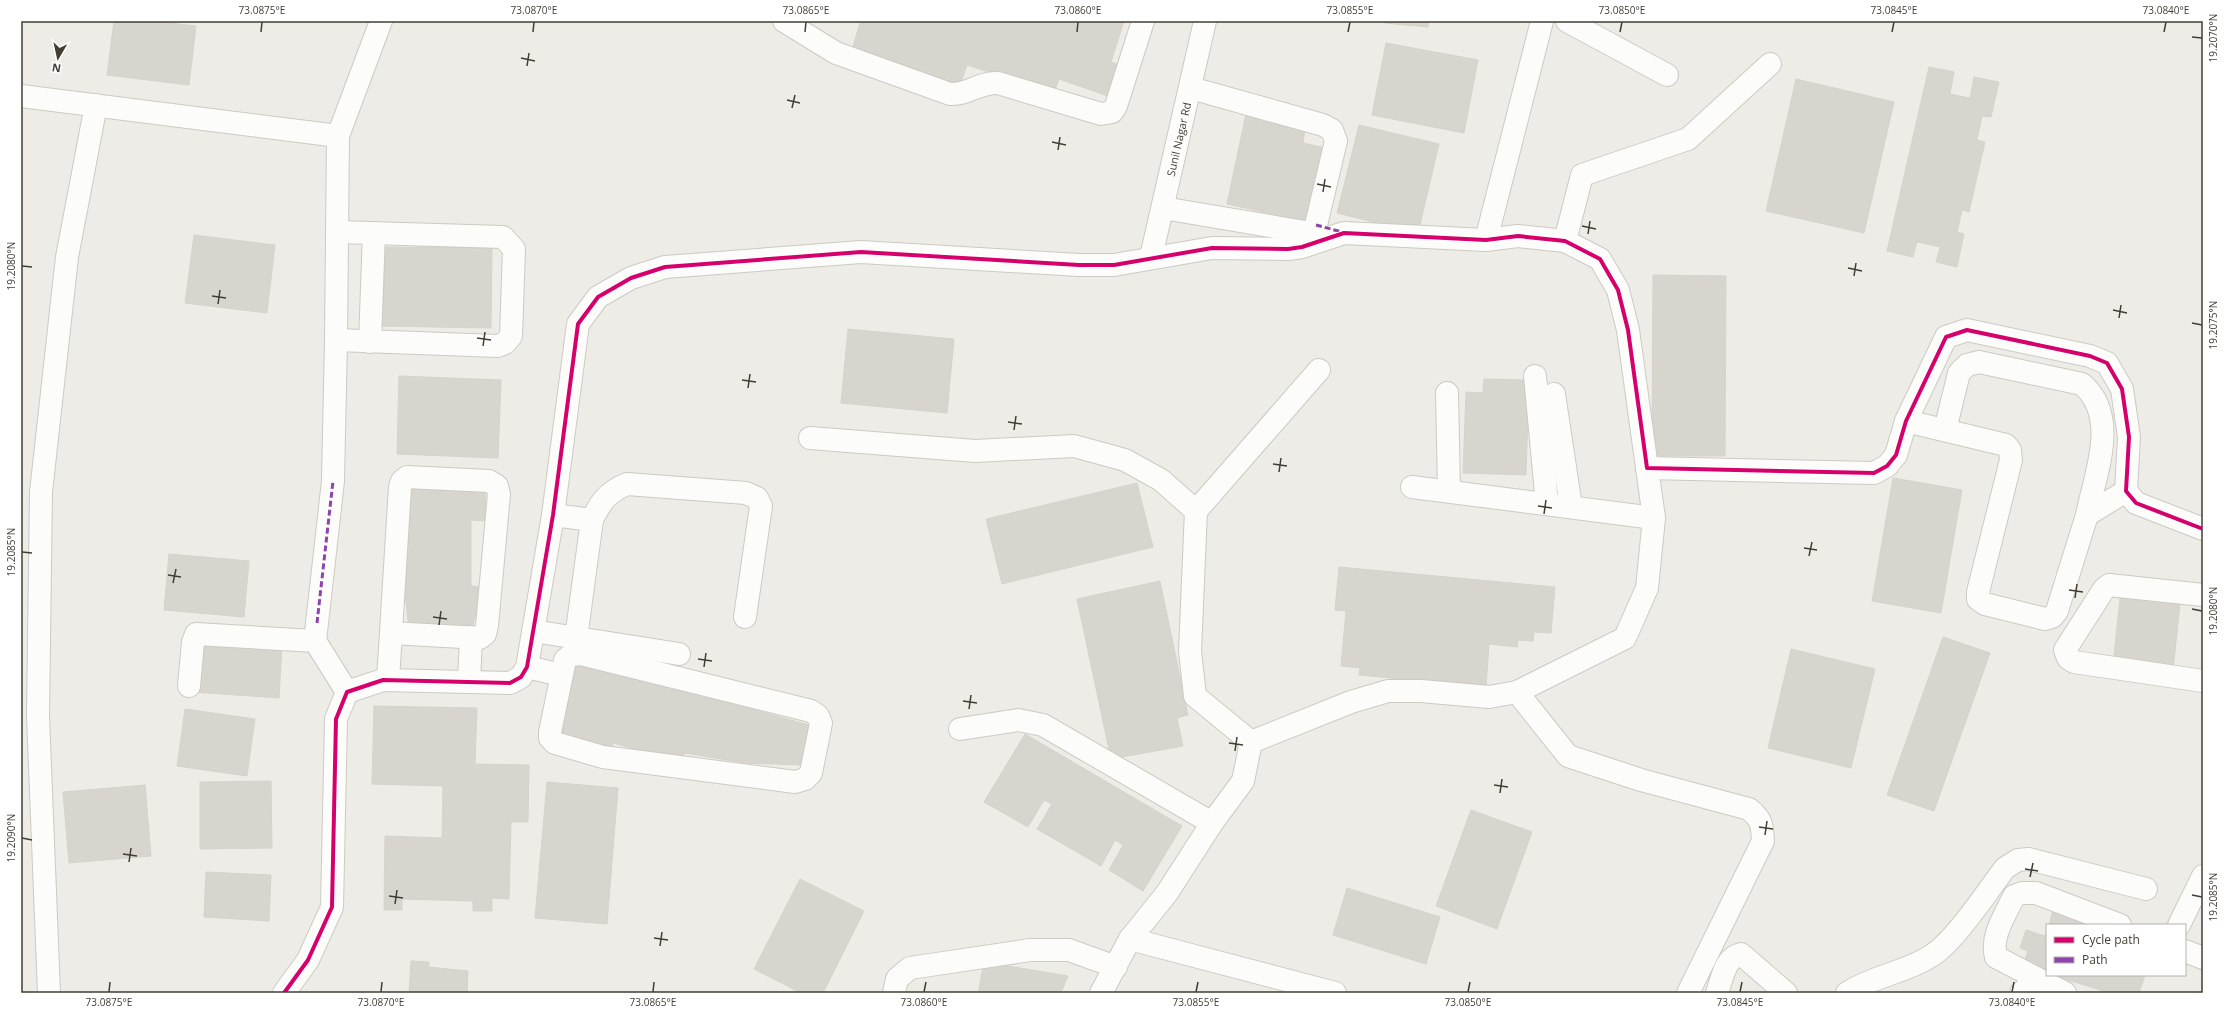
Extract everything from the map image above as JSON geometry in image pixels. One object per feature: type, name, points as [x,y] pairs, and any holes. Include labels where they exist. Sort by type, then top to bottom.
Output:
[{"type":"street","points":[[347,692],[315,641],[333,481],[338,136],[382,21]]},
{"type":"street","points":[[784,21],[836,53],[950,94],[960,95],[986,83],[998,83],[1101,114],[1112,112],[1116,106],[1143,21]]},
{"type":"street","points":[[1486,240],[1542,21]]},
{"type":"street","points":[[1569,21],[1667,75]]},
{"type":"street","name":"Sunil Nagar Rd","points":[[1151,257],[1164,208],[1190,88],[1199,22]]},
{"type":"street","points":[[1565,241],[1582,175],[1688,140],[1770,64]]},
{"type":"street","points":[[1164,208],[1305,232],[1313,231],[1316,225],[1336,141],[1332,130],[1323,125],[1190,88]]},
{"type":"street","points":[[21,96],[338,136]]},
{"type":"street","points":[[49,993],[38,716],[41,492],[67,257],[96,105]]},
{"type":"street","points":[[336,340],[498,346],[505,343],[511,336],[514,249],[503,238],[337,232]]},
{"type":"street","points":[[370,342],[374,233]]},
{"type":"street","points":[[284,993],[308,960],[332,906],[336,719],[347,692],[383,680],[510,683],[521,677],[527,667],[553,515],[578,324],[598,297],[631,278],[664,267],[861,252],[1079,265],[1114,265],[1151,257],[1212,248],[1288,249],[1302,247],[1344,233],[1486,240],[1518,236],[1565,241],[1600,259],[1618,290],[1628,330],[1654,518],[1647,588],[1625,638],[1517,692],[1489,697],[1421,691],[1388,691],[1351,702],[1251,742]]},
{"type":"street","points":[[1647,468],[1874,473],[1887,466],[1896,455],[1906,421],[1946,337],[1967,330],[2090,356],[2107,363],[2122,389],[2129,437],[2126,491],[2136,503],[2203,529]]},
{"type":"street","points":[[1906,421],[2006,445],[2010,450],[2011,460],[1978,592],[1978,599],[1985,604],[2045,619],[2052,617],[2057,611],[2087,515],[2103,437],[2101,413],[2090,391],[2082,384],[1979,362],[1967,365],[1959,373],[1945,430]]},
{"type":"street","points":[[1251,742],[1195,696],[1190,651],[1196,511],[1319,370]]},
{"type":"street","points":[[1535,376],[1547,504]]},
{"type":"street","points":[[1447,393],[1449,492]]},
{"type":"street","points":[[1554,394],[1571,507]]},
{"type":"street","points":[[810,438],[975,451],[1074,446],[1125,460],[1161,480],[1196,511]]},
{"type":"street","points":[[388,680],[400,487],[402,481],[407,477],[489,482],[497,486],[499,494],[488,626],[485,634],[480,638],[391,633]]},
{"type":"street","points":[[576,638],[592,520],[598,506],[612,491],[628,484],[746,493],[757,498],[761,506],[745,617]]},
{"type":"street","points":[[1412,487],[1654,518]]},
{"type":"street","points":[[2087,515],[2126,491]]},
{"type":"street","points":[[553,515],[592,520]]},
{"type":"street","points":[[2203,595],[2109,585],[2104,589],[2065,650],[2068,658],[2074,662],[2203,681]]},
{"type":"street","points":[[533,631],[680,654]]},
{"type":"street","points":[[189,686],[193,642],[196,634],[315,641]]},
{"type":"street","points":[[469,682],[470,637]]},
{"type":"street","points":[[581,654],[811,711],[818,716],[821,724],[811,773],[805,779],[795,782],[603,757],[555,743],[550,738],[550,732],[561,675],[565,660],[571,655],[581,654]]},
{"type":"street","points":[[527,667],[561,675]]},
{"type":"street","points":[[1517,692],[1568,756],[1641,780],[1749,809],[1760,818],[1763,841],[1688,993]]},
{"type":"street","points":[[960,729],[1018,720],[1043,726],[1212,823]]},
{"type":"street","points":[[1101,993],[1130,939],[1168,893],[1212,823],[1243,781],[1251,742]]},
{"type":"street","points":[[1847,993],[1864,982],[1916,964],[1931,956],[1945,945],[2005,868],[2018,860],[2029,859],[2146,889]]},
{"type":"street","points":[[2179,924],[2203,876]]},
{"type":"street","points":[[2065,993],[1996,956],[1994,949],[1997,933],[2014,896],[2022,893],[2036,892],[2117,924]]},
{"type":"street","points":[[1130,939],[1335,993]]},
{"type":"street","points":[[894,993],[897,979],[910,968],[1030,950],[1069,950],[1116,967]]},
{"type":"street","points":[[2186,951],[2203,958]]},
{"type":"street","points":[[1717,993],[1729,960],[1736,955],[1741,954],[1786,993]]},
{"type":"street","points":[[2021,993],[2037,979]]},
{"type":"building","points":[[114,21],[153,21],[196,26],[189,85],[107,75]]},
{"type":"building","points":[[853,21],[1124,21],[1111,62],[1119,65],[1108,96],[1059,79],[1054,93],[967,65],[959,88],[851,53],[860,23]]},
{"type":"building","points":[[1385,21],[1429,21],[1428,27],[1385,23]]},
{"type":"building","points":[[1386,43],[1478,60],[1464,133],[1372,115]]},
{"type":"building","points":[[1929,67],[1954,72],[1950,94],[1970,98],[1974,77],[1999,82],[1991,117],[1982,116],[1977,140],[1985,142],[1969,212],[1962,210],[1957,232],[1964,234],[1957,267],[1936,262],[1940,247],[1917,242],[1913,257],[1887,251]]},
{"type":"building","points":[[1796,79],[1894,102],[1864,233],[1766,211]]},
{"type":"building","points":[[1246,114],[1305,129],[1303,143],[1325,148],[1308,222],[1227,204]]},
{"type":"building","points":[[1359,125],[1439,144],[1418,233],[1337,213]]},
{"type":"building","points":[[194,235],[275,245],[267,313],[185,303]]},
{"type":"building","points":[[380,247],[492,248],[491,328],[379,326]]},
{"type":"building","points":[[1653,275],[1726,276],[1725,456],[1652,456]]},
{"type":"building","points":[[848,329],[954,339],[947,413],[841,403]]},
{"type":"building","points":[[399,376],[501,380],[498,458],[397,454]]},
{"type":"building","points":[[1484,379],[1529,380],[1526,475],[1463,473],[1466,392],[1483,393]]},
{"type":"building","points":[[1893,478],[1962,490],[1941,613],[1872,601]]},
{"type":"building","points":[[1137,483],[1153,547],[1002,584],[986,519]]},
{"type":"building","points":[[407,486],[485,489],[486,521],[471,520],[471,586],[484,587],[471,631],[409,630],[406,601],[398,602]]},
{"type":"building","points":[[169,554],[249,561],[244,617],[164,610]]},
{"type":"building","points":[[1339,567],[1555,587],[1551,633],[1534,632],[1533,641],[1518,640],[1517,647],[1489,644],[1486,687],[1359,675],[1360,668],[1341,666],[1346,611],[1335,610]]},
{"type":"building","points":[[1160,581],[1188,715],[1177,718],[1183,746],[1111,759],[1077,599]]},
{"type":"building","points":[[2121,589],[2181,595],[2173,670],[2113,665]]},
{"type":"building","points":[[1943,637],[1990,653],[1934,811],[1887,795]]},
{"type":"building","points":[[197,639],[282,645],[279,698],[193,692]]},
{"type":"building","points":[[1791,649],[1875,669],[1851,768],[1768,748]]},
{"type":"building","points":[[574,660],[809,725],[800,765],[746,763],[684,753],[682,762],[613,743],[611,752],[556,738]]},
{"type":"building","points":[[374,706],[477,708],[475,764],[529,765],[528,822],[511,822],[509,899],[492,898],[492,911],[473,911],[473,901],[402,899],[402,910],[384,910],[385,836],[442,838],[443,786],[372,784]]},
{"type":"building","points":[[185,709],[255,719],[247,776],[177,766]]},
{"type":"building","points":[[1025,734],[1182,826],[1143,891],[1109,870],[1123,845],[1115,840],[1101,866],[1037,829],[1052,804],[1044,800],[1028,827],[984,802]]},
{"type":"building","points":[[271,781],[272,848],[200,849],[200,782]]},
{"type":"building","points":[[547,782],[618,788],[607,924],[535,918]]},
{"type":"building","points":[[145,785],[151,856],[69,863],[63,792]]},
{"type":"building","points":[[1471,810],[1532,832],[1497,929],[1436,906]]},
{"type":"building","points":[[206,872],[271,875],[269,921],[204,917]]},
{"type":"building","points":[[800,879],[864,911],[823,993],[801,993],[754,969]]},
{"type":"building","points":[[1347,888],[1440,917],[1426,964],[1333,935]]},
{"type":"building","points":[[2053,910],[2099,924],[2049,924]]},
{"type":"building","points":[[2026,930],[2045,936],[2046,933],[2046,973],[2023,966],[2028,951],[2020,948]]},
{"type":"building","points":[[411,961],[429,962],[429,967],[468,971],[467,993],[409,993]]},
{"type":"building","points":[[984,962],[1068,976],[1061,993],[978,993]]},
{"type":"building","points":[[2055,976],[2145,976],[2139,993],[2110,993]]},
{"type":"marked path","points":[[1316,225],[1342,232]]},
{"type":"marked path","points":[[317,623],[333,481]]},
{"type":"cycle path","points":[[284,993],[308,960],[332,907],[336,719],[347,692],[383,680],[510,683],[521,677],[527,667],[553,515],[578,324],[598,297],[631,278],[665,267],[861,252],[1079,265],[1114,265],[1212,248],[1288,249],[1302,247],[1344,233],[1486,240],[1518,236],[1565,241],[1600,259],[1618,290],[1628,330],[1647,468],[1874,473],[1887,466],[1896,455],[1906,421],[1946,337],[1967,330],[2090,356],[2107,363],[2122,389],[2129,437],[2126,491],[2136,503],[2203,529]]}]
